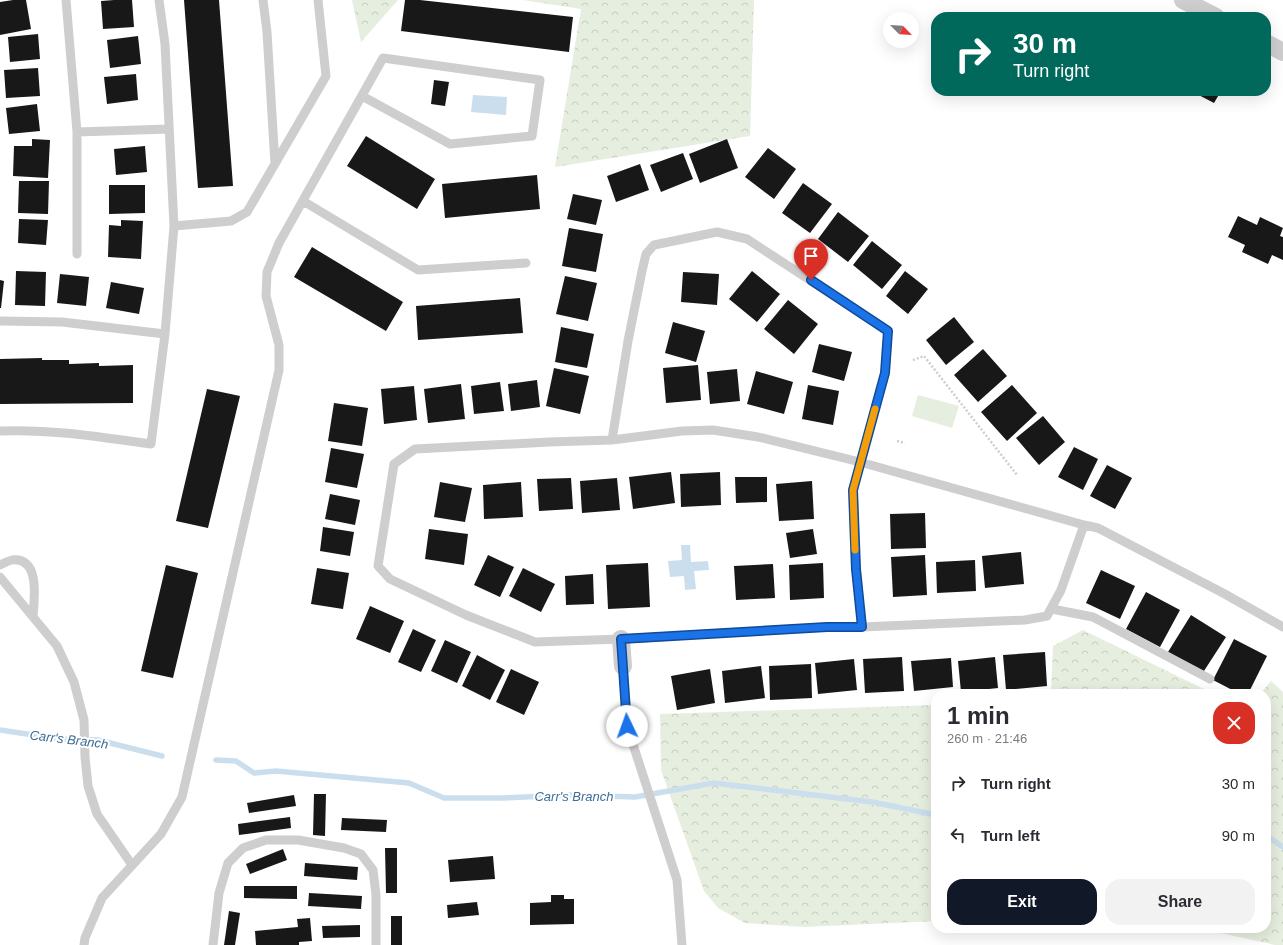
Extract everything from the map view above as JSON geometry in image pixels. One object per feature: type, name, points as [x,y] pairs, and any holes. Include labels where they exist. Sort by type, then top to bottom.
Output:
[{"type":"street","points":[[1194,2],[1209,12]]},
{"type":"street","points":[[1271,46],[1283,52]]},
{"type":"street","points":[[621,639],[623,666]]},
{"type":"lane","points":[[66,0],[77,132],[77,254]]},
{"type":"lane","points":[[0,431],[38,430],[66,432],[151,444],[165,334],[174,226],[165,44],[159,0]]},
{"type":"lane","points":[[263,0],[267,32],[275,164]]},
{"type":"lane","points":[[174,226],[231,221],[247,212],[326,76],[318,0]]},
{"type":"lane","points":[[84,945],[85,938],[102,898],[161,834],[182,797],[280,370],[279,345],[266,296],[267,272],[279,243],[383,58],[540,80],[532,136],[450,144],[362,96]]},
{"type":"lane","points":[[77,132],[169,129]]},
{"type":"lane","points":[[303,201],[418,270],[526,263]]},
{"type":"lane","points":[[612,440],[628,341],[646,254],[654,245],[717,232],[747,239],[888,331],[885,373],[853,490],[856,569],[862,627]]},
{"type":"lane","points":[[0,322],[62,322],[165,334]]},
{"type":"lane","points":[[1084,525],[1061,590],[1052,609],[1047,616],[1025,620],[862,627],[827,627],[621,639],[535,642],[466,615],[390,579],[378,566],[394,464],[415,449],[612,440],[682,431],[714,430],[758,437],[860,462],[1098,528],[1223,593],[1283,627]]},
{"type":"lane","points":[[0,564],[12,560],[22,562],[30,567],[34,578],[33,617]]},
{"type":"lane","points":[[0,577],[57,646],[74,682],[84,720],[85,757],[88,786],[97,814],[132,866]]},
{"type":"lane","points":[[1052,609],[1094,617],[1210,679]]},
{"type":"lane","points":[[623,666],[627,726],[677,880],[682,945]]},
{"type":"lane","points":[[213,945],[219,893],[228,863],[243,848],[266,840],[298,840],[344,848],[361,854],[365,859],[373,870],[376,895],[376,945]]},
{"type":"path","points":[[913,360],[924,356],[1017,474]]},
{"type":"path","points":[[897,441],[905,443]]},
{"type":"green space","points":[[352,0],[398,0],[361,42]]},
{"type":"green space","points":[[523,0],[754,0],[750,136],[555,167],[581,9]]},
{"type":"green space","points":[[918,395],[959,406],[952,428],[912,416]]},
{"type":"green space","points":[[1083,630],[1204,689],[1051,689],[1053,646]]},
{"type":"green space","points":[[1271,681],[1283,692],[1283,945],[1275,945],[1221,933],[1271,933],[1271,689],[1264,689]]},
{"type":"green space","points":[[931,705],[931,921],[804,927],[745,923],[718,908],[704,891],[661,770],[660,714]]},
{"type":"water","points":[[473,95],[507,97],[506,115],[471,112]]},
{"type":"water","points":[[681,545],[690,545],[691,562],[708,561],[709,570],[694,571],[696,589],[685,590],[684,576],[670,577],[668,561],[682,560]]},
{"type":"building","points":[[26,0],[31,29],[0,35],[0,2]]},
{"type":"building","points":[[132,0],[134,27],[103,29],[101,1]]},
{"type":"building","points":[[184,0],[219,0],[233,186],[198,188]]},
{"type":"building","points":[[405,0],[420,0],[573,17],[569,52],[401,31]]},
{"type":"building","points":[[38,34],[40,59],[10,62],[8,37]]},
{"type":"building","points":[[138,36],[141,64],[110,68],[107,40]]},
{"type":"building","points":[[38,68],[40,96],[6,98],[4,70]]},
{"type":"building","points":[[136,74],[138,100],[107,104],[104,77]]},
{"type":"building","points":[[434,80],[449,82],[445,106],[431,104]]},
{"type":"building","points":[[1201,96],[1218,96],[1214,103]]},
{"type":"building","points":[[37,104],[40,131],[9,134],[6,108]]},
{"type":"building","points":[[366,136],[435,179],[417,209],[347,166]]},
{"type":"building","points":[[32,139],[50,140],[48,178],[13,176],[14,146],[32,146]]},
{"type":"building","points":[[727,139],[738,168],[700,183],[689,154]]},
{"type":"building","points":[[145,146],[147,172],[116,175],[114,149]]},
{"type":"building","points":[[768,148],[796,169],[774,199],[745,177]]},
{"type":"building","points":[[683,153],[693,179],[661,192],[650,165]]},
{"type":"building","points":[[640,164],[649,190],[616,202],[607,176]]},
{"type":"building","points":[[537,175],[540,209],[445,218],[442,184]]},
{"type":"building","points":[[19,181],[49,181],[48,214],[18,213]]},
{"type":"building","points":[[803,183],[832,204],[810,233],[782,213]]},
{"type":"building","points":[[109,185],[145,185],[145,213],[109,214]]},
{"type":"building","points":[[573,194],[602,200],[596,225],[567,219]]},
{"type":"building","points":[[838,212],[869,236],[848,262],[818,239]]},
{"type":"building","points":[[1238,216],[1257,225],[1260,217],[1283,228],[1280,236],[1283,237],[1283,260],[1272,255],[1268,264],[1242,252],[1245,245],[1228,237]]},
{"type":"building","points":[[19,219],[48,220],[46,245],[18,243]]},
{"type":"building","points":[[121,220],[143,221],[141,259],[108,257],[109,225],[121,226]]},
{"type":"building","points":[[569,228],[603,234],[596,272],[562,266]]},
{"type":"building","points":[[872,241],[902,265],[882,289],[853,265]]},
{"type":"building","points":[[312,247],[403,302],[386,331],[294,277]]},
{"type":"building","points":[[16,271],[46,272],[45,306],[15,305]]},
{"type":"building","points":[[752,271],[780,294],[757,322],[729,299]]},
{"type":"building","points":[[905,271],[928,289],[908,314],[886,296]]},
{"type":"building","points":[[683,272],[719,274],[717,305],[681,302]]},
{"type":"building","points":[[60,274],[89,277],[86,306],[57,303]]},
{"type":"building","points":[[565,276],[597,283],[588,321],[556,314]]},
{"type":"building","points":[[0,280],[4,281],[1,308],[0,308]]},
{"type":"building","points":[[111,282],[144,288],[139,314],[106,308]]},
{"type":"building","points":[[520,298],[523,333],[418,340],[416,306]]},
{"type":"building","points":[[788,300],[818,324],[794,354],[764,329]]},
{"type":"building","points":[[954,317],[974,342],[946,365],[926,340]]},
{"type":"building","points":[[673,322],[705,331],[696,362],[665,353]]},
{"type":"building","points":[[561,327],[594,334],[587,368],[555,362]]},
{"type":"building","points":[[819,344],[852,352],[844,381],[812,372]]},
{"type":"building","points":[[983,349],[1007,376],[978,402],[954,375]]},
{"type":"building","points":[[42,358],[42,360],[69,360],[69,364],[99,363],[99,366],[133,365],[133,403],[0,404],[0,359]]},
{"type":"building","points":[[698,365],[701,400],[666,403],[663,368]]},
{"type":"building","points":[[554,368],[589,376],[580,414],[546,406]]},
{"type":"building","points":[[737,369],[740,401],[710,404],[707,372]]},
{"type":"building","points":[[756,371],[793,382],[784,414],[747,404]]},
{"type":"building","points":[[537,380],[540,407],[511,411],[508,384]]},
{"type":"building","points":[[500,382],[504,411],[474,414],[471,386]]},
{"type":"building","points":[[461,384],[465,419],[428,423],[424,389]]},
{"type":"building","points":[[808,385],[839,391],[833,425],[802,419]]},
{"type":"building","points":[[1012,385],[1037,413],[1007,441],[981,412]]},
{"type":"building","points":[[414,386],[417,420],[384,424],[381,389]]},
{"type":"building","points":[[207,389],[240,396],[208,528],[176,521]]},
{"type":"building","points":[[334,403],[368,408],[362,446],[328,441]]},
{"type":"building","points":[[1043,416],[1065,442],[1039,465],[1016,438]]},
{"type":"building","points":[[1074,447],[1098,459],[1083,490],[1058,477]]},
{"type":"building","points":[[331,448],[364,454],[357,488],[325,482]]},
{"type":"building","points":[[1107,465],[1132,478],[1115,509],[1090,496]]},
{"type":"building","points":[[671,472],[675,503],[633,509],[629,477]]},
{"type":"building","points":[[720,472],[721,505],[681,507],[680,474]]},
{"type":"building","points":[[735,477],[767,477],[767,502],[736,503]]},
{"type":"building","points":[[571,478],[573,509],[539,511],[537,479]]},
{"type":"building","points":[[617,478],[620,510],[582,513],[580,481]]},
{"type":"building","points":[[812,481],[814,519],[779,521],[776,484]]},
{"type":"building","points":[[440,482],[472,488],[465,522],[434,517]]},
{"type":"building","points":[[521,482],[523,517],[484,519],[483,485]]},
{"type":"building","points":[[330,494],[360,500],[355,525],[325,519]]},
{"type":"building","points":[[925,513],[926,548],[891,549],[890,514]]},
{"type":"building","points":[[323,527],[354,532],[350,556],[320,551]]},
{"type":"building","points":[[429,529],[468,534],[464,565],[425,559]]},
{"type":"building","points":[[813,529],[817,554],[790,558],[786,533]]},
{"type":"building","points":[[1021,552],[1024,584],[985,588],[982,556]]},
{"type":"building","points":[[488,555],[514,567],[500,597],[474,585]]},
{"type":"building","points":[[925,555],[927,595],[893,597],[891,557]]},
{"type":"building","points":[[975,560],[976,591],[937,593],[936,562]]},
{"type":"building","points":[[648,563],[650,607],[608,609],[606,565]]},
{"type":"building","points":[[823,563],[824,598],[790,600],[789,565]]},
{"type":"building","points":[[773,564],[775,598],[736,600],[734,566]]},
{"type":"building","points":[[166,565],[198,573],[173,678],[141,671]]},
{"type":"building","points":[[317,568],[349,573],[343,609],[311,604]]},
{"type":"building","points":[[523,568],[555,584],[541,612],[509,596]]},
{"type":"building","points":[[1101,570],[1135,586],[1120,619],[1086,603]]},
{"type":"building","points":[[593,574],[594,604],[566,605],[565,576]]},
{"type":"building","points":[[1146,592],[1180,610],[1160,647],[1126,629]]},
{"type":"building","points":[[370,606],[404,621],[390,653],[356,639]]},
{"type":"building","points":[[1191,615],[1226,637],[1202,674],[1168,652]]},
{"type":"building","points":[[413,629],[436,640],[421,672],[398,662]]},
{"type":"building","points":[[1234,639],[1267,656],[1250,689],[1230,689],[1213,680]]},
{"type":"building","points":[[445,640],[471,652],[457,683],[431,671]]},
{"type":"building","points":[[1045,652],[1047,686],[1006,689],[1003,655]]},
{"type":"building","points":[[477,655],[505,670],[490,700],[462,686]]},
{"type":"building","points":[[902,657],[904,691],[865,693],[863,659]]},
{"type":"building","points":[[995,657],[998,688],[961,689],[958,661]]},
{"type":"building","points":[[951,658],[953,687],[914,691],[911,661]]},
{"type":"building","points":[[854,659],[857,690],[818,694],[815,663]]},
{"type":"building","points":[[811,664],[812,698],[770,700],[769,666]]},
{"type":"building","points":[[761,666],[765,698],[725,703],[722,671]]},
{"type":"building","points":[[511,669],[539,682],[524,715],[496,702]]},
{"type":"building","points":[[710,669],[715,703],[677,710],[671,676]]},
{"type":"building","points":[[314,794],[326,794],[325,836],[313,835]]},
{"type":"building","points":[[294,795],[296,806],[249,813],[247,803]]},
{"type":"building","points":[[290,817],[291,828],[239,835],[238,824]]},
{"type":"building","points":[[342,818],[387,820],[386,832],[341,830]]},
{"type":"building","points":[[385,848],[397,848],[397,893],[386,893]]},
{"type":"building","points":[[283,849],[287,860],[250,874],[246,864]]},
{"type":"building","points":[[493,856],[495,879],[450,882],[448,860]]},
{"type":"building","points":[[305,863],[358,867],[357,880],[304,876]]},
{"type":"building","points":[[244,886],[297,886],[297,899],[244,898]]},
{"type":"building","points":[[309,893],[362,896],[361,909],[308,906]]},
{"type":"building","points":[[551,895],[564,895],[564,899],[574,899],[574,924],[530,925],[530,903],[551,902]]},
{"type":"building","points":[[477,902],[479,915],[448,918],[447,905]]},
{"type":"building","points":[[229,911],[240,913],[235,945],[224,945]]},
{"type":"building","points":[[391,916],[402,916],[402,945],[391,945]]},
{"type":"building","points":[[310,918],[312,941],[299,942],[299,945],[256,945],[255,931],[298,927],[297,919]]},
{"type":"building","points":[[360,925],[360,937],[323,938],[322,926]]},
{"type":"waterway","name":"Carr's Branch","points":[[0,730],[60,739],[98,740],[162,756]]},
{"type":"waterway","name":"Carr's Branch","points":[[216,760],[236,761],[254,773],[276,771],[409,783],[444,798],[502,798],[571,795],[635,797],[714,783],[872,802],[931,814]]},
{"type":"waterway","name":"Carr's Branch","points":[[1271,839],[1283,847]]},
{"type":"slow traffic","points":[[855,550],[853,490],[875,409]]},
{"type":"route","points":[[627,726],[621,639],[827,627],[862,627],[856,569],[853,490],[885,373],[888,331],[811,280]]}]
